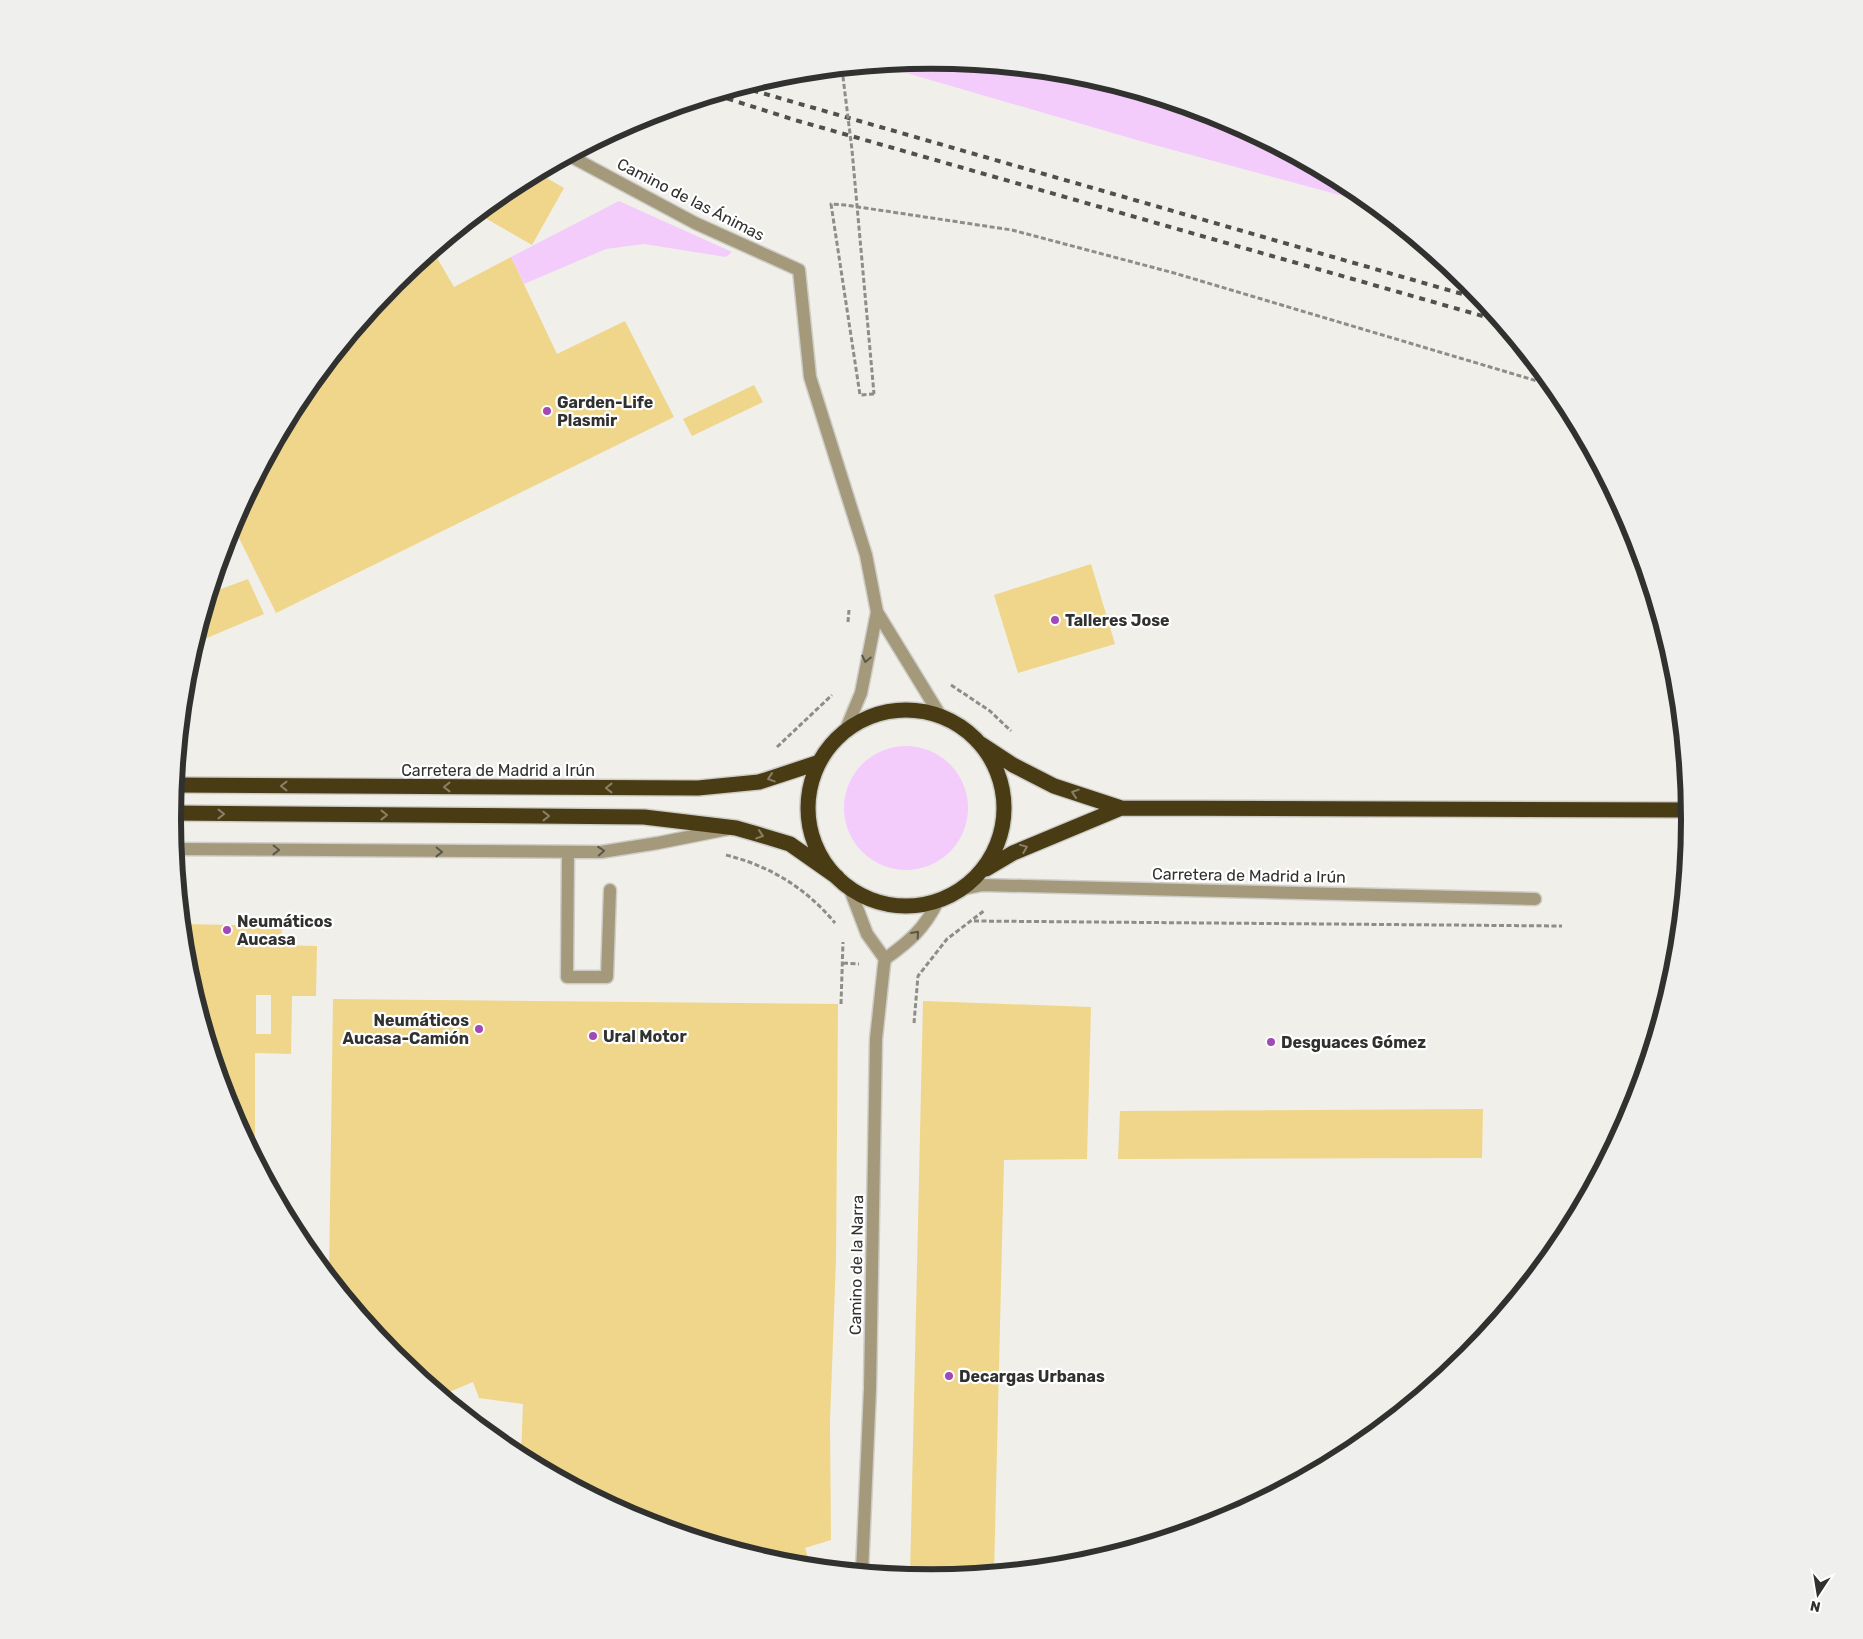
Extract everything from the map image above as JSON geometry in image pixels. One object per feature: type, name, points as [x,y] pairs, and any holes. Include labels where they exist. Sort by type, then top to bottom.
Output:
[{"type":"highway","points":[[837,877],[824,861],[814,843],[809,824],[808,803],[810,783],[817,764],[830,745],[846,729],[875,714],[907,709],[940,715],[962,726],[982,744],[1013,765],[1054,786],[1121,808],[1682,810]]},
{"type":"highway","points":[[981,872],[1001,838],[1005,818],[1005,798],[1001,778],[993,760],[982,744]]},
{"type":"highway","name":"Carretera de Madrid a Irún","points":[[182,785],[698,788],[760,782],[817,764]]},
{"type":"highway","points":[[181,813],[644,817],[736,828],[790,844],[851,888],[851,892],[890,904],[914,905],[938,901],[962,888],[981,872],[1013,853],[1121,808]]},
{"type":"street","name":"Camino de las Ánimas","points":[[575,159],[695,223],[799,270],[810,377],[866,555],[877,612]]},
{"type":"street","points":[[877,612],[940,715]]},
{"type":"street","points":[[846,729],[861,693],[877,612]]},
{"type":"street","points":[[182,848],[601,852],[649,845],[736,828]]},
{"type":"street","points":[[568,852],[567,977],[607,977],[610,890]]},
{"type":"street","name":"Carretera de Madrid a Irún","points":[[962,888],[982,885],[1535,899]]},
{"type":"street","points":[[851,892],[867,934],[885,959],[912,939],[928,920],[938,901]]},
{"type":"street","name":"Camino de la Narra","points":[[862,1567],[870,1389],[876,1039],[885,959]]},
{"type":"path","points":[[843,74],[852,150],[857,207],[874,394],[860,395],[830,204],[845,205],[857,207],[1012,230],[1174,273],[1542,382]]},
{"type":"path","points":[[948,683],[990,711],[1015,734]]},
{"type":"path","points":[[724,855],[768,868],[788,880],[818,904],[840,928]]},
{"type":"path","points":[[914,1023],[918,976],[947,939],[957,930],[974,921],[1010,887]]},
{"type":"path","points":[[974,921],[1562,926]]},
{"type":"path","points":[[841,934],[843,963],[841,1004]]},
{"type":"shaded area","points":[[895,70],[981,70],[1029,75],[1078,83],[1126,94],[1219,126],[1264,146],[1307,169],[1355,199],[1147,143]]},
{"type":"shaded area","points":[[619,201],[732,252],[726,257],[644,244],[606,249],[524,284],[511,257]]},
{"type":"shaded area","points":[[906,746],[930,751],[950,764],[963,784],[968,808],[963,832],[950,852],[930,865],[906,870],[882,865],[862,852],[849,832],[844,808],[849,784],[862,764],[882,751]]},
{"type":"building","points":[[544,176],[564,188],[532,245],[483,217]]},
{"type":"building","points":[[436,255],[454,287],[511,257],[557,354],[625,321],[674,417],[276,613],[237,534],[258,487],[281,444],[307,402],[336,362],[367,324]]},
{"type":"building","points":[[754,385],[763,402],[692,436],[683,419]]},
{"type":"building","name":"Talleres Jose","points":[[1091,564],[1115,644],[1018,673],[994,595]]},
{"type":"building","points":[[248,579],[264,614],[203,640],[217,590]]},
{"type":"building","points":[[188,924],[282,926],[281,945],[317,946],[316,996],[292,996],[291,1054],[255,1053],[255,1145],[238,1107],[206,1014]],"holes":[[[256,995],[271,995],[271,1034],[256,1034]]]},
{"type":"building","points":[[333,999],[838,1004],[836,1259],[830,1421],[831,1540],[805,1548],[809,1560],[737,1545],[690,1530],[644,1513],[599,1493],[556,1470],[521,1449],[523,1404],[479,1398],[473,1382],[447,1393],[367,1315],[329,1268]]},
{"type":"building","points":[[923,1001],[1091,1007],[1087,1159],[1004,1160],[994,1568],[910,1570]]},
{"type":"building","points":[[1483,1109],[1482,1158],[1118,1159],[1120,1111]]},
{"type":"railway","points":[[753,90],[1469,296]]},
{"type":"railway","points":[[725,98],[795,120],[1490,318]]},
{"type":"place","name":"Garden-Life Plasmir","points":[[547,411]]},
{"type":"place","name":"Talleres Jose","points":[[1055,620]]},
{"type":"place","name":"Neumáticos Aucasa","points":[[227,930]]},
{"type":"place","name":"Neumáticos Aucasa-Camión","points":[[479,1029]]},
{"type":"place","name":"Ural Motor","points":[[593,1036]]},
{"type":"place","name":"Desguaces Gómez","points":[[1271,1042]]},
{"type":"place","name":"Decargas Urbanas","points":[[949,1376]]}]
